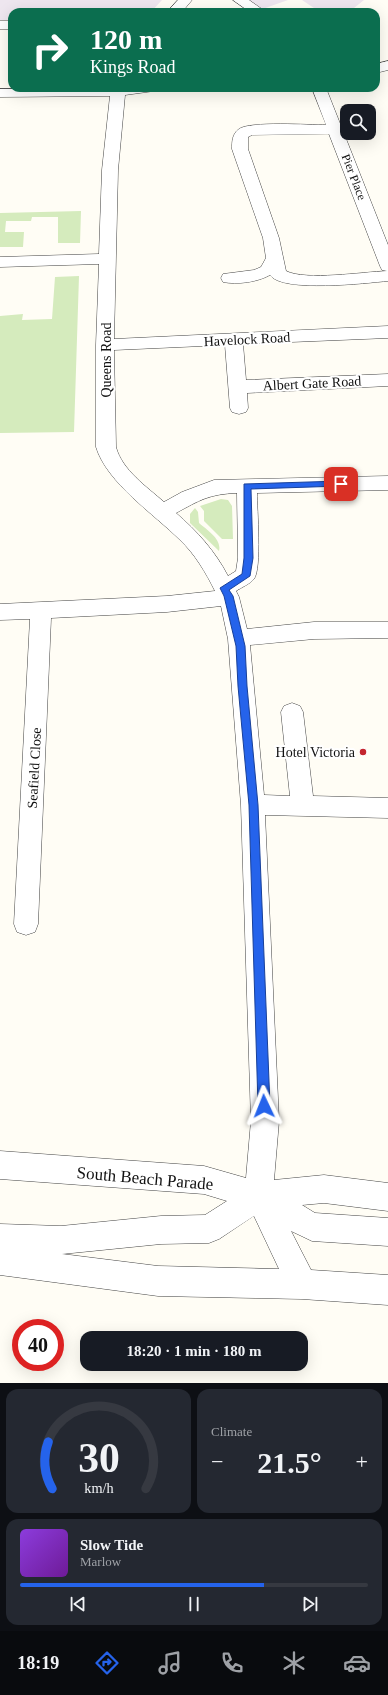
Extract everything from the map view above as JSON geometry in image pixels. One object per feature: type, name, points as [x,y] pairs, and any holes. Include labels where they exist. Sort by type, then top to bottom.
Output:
[{"type":"street","points":[[178,8],[185,0]]},
{"type":"street","points":[[240,0],[253,8]]},
{"type":"street","points":[[0,93],[29,92]]},
{"type":"street","name":"Queens Road","points":[[117,92],[110,170],[107,260],[105,345],[106,447],[108,454],[124,478],[190,536],[214,568],[227,592],[240,639],[254,805],[265,1122],[259,1196]]},
{"type":"street","name":"Pier Place","points":[[321,92],[388,266]]},
{"type":"street","points":[[335,129],[251,130],[244,131],[241,134],[239,140],[240,150],[271,238],[278,274],[286,280],[322,280],[388,276]]},
{"type":"street","points":[[229,278],[258,275],[267,270],[274,258]]},
{"type":"street","points":[[0,262],[107,260]]},
{"type":"street","name":"Havelock Road","points":[[105,345],[388,332]]},
{"type":"street","points":[[234,340],[239,408]]},
{"type":"street","name":"Albert Gate Road","points":[[237,387],[388,380]]},
{"type":"street","points":[[162,512],[189,497],[214,487],[388,483]]},
{"type":"street","points":[[0,612],[167,604],[227,592],[246,576],[248,558],[247,486]]},
{"type":"street","name":"Seafield Close","points":[[26,924],[41,611]]},
{"type":"street","points":[[240,639],[266,634],[308,630],[388,630]]},
{"type":"street","points":[[292,712],[303,807]]},
{"type":"street","points":[[254,805],[388,808]]},
{"type":"street","name":"South Beach Parade","points":[[0,1165],[204,1180],[259,1196]]},
{"type":"street","points":[[1,1255],[61,1240],[161,1230],[209,1229],[259,1196],[324,1189],[388,1197]]},
{"type":"street","points":[[259,1196],[312,1227],[388,1232]]},
{"type":"street","points":[[259,1196],[302,1284]]},
{"type":"street","points":[[1,1255],[158,1282],[302,1284],[388,1290]]},
{"type":"shaded area","points":[[0,0],[162,0],[155,8],[8,8],[8,20],[0,20]]},
{"type":"shaded area","points":[[236,0],[288,0],[265,8],[248,8]]},
{"type":"shaded area","points":[[302,0],[364,0],[354,8],[314,8]]},
{"type":"green space","points":[[81,211],[80,243],[58,243],[58,217],[32,217],[31,221],[6,221],[5,232],[24,232],[23,247],[0,247],[0,213]]},
{"type":"green space","points":[[79,276],[74,432],[0,433],[0,316],[23,314],[22,320],[52,319],[55,277]]},
{"type":"green space","points":[[221,499],[228,500],[232,506],[233,539],[222,539],[204,521],[204,511],[200,506]]},
{"type":"green space","points":[[195,508],[198,512],[199,523],[216,539],[219,551],[190,523],[190,514]]},
{"type":"place","name":"Hotel Victoria","points":[[363,752]]},
{"type":"route","points":[[264,1106],[254,805],[242,686],[241,646],[229,596],[224,588],[246,576],[248,558],[246,512],[247,486],[341,484]]}]
